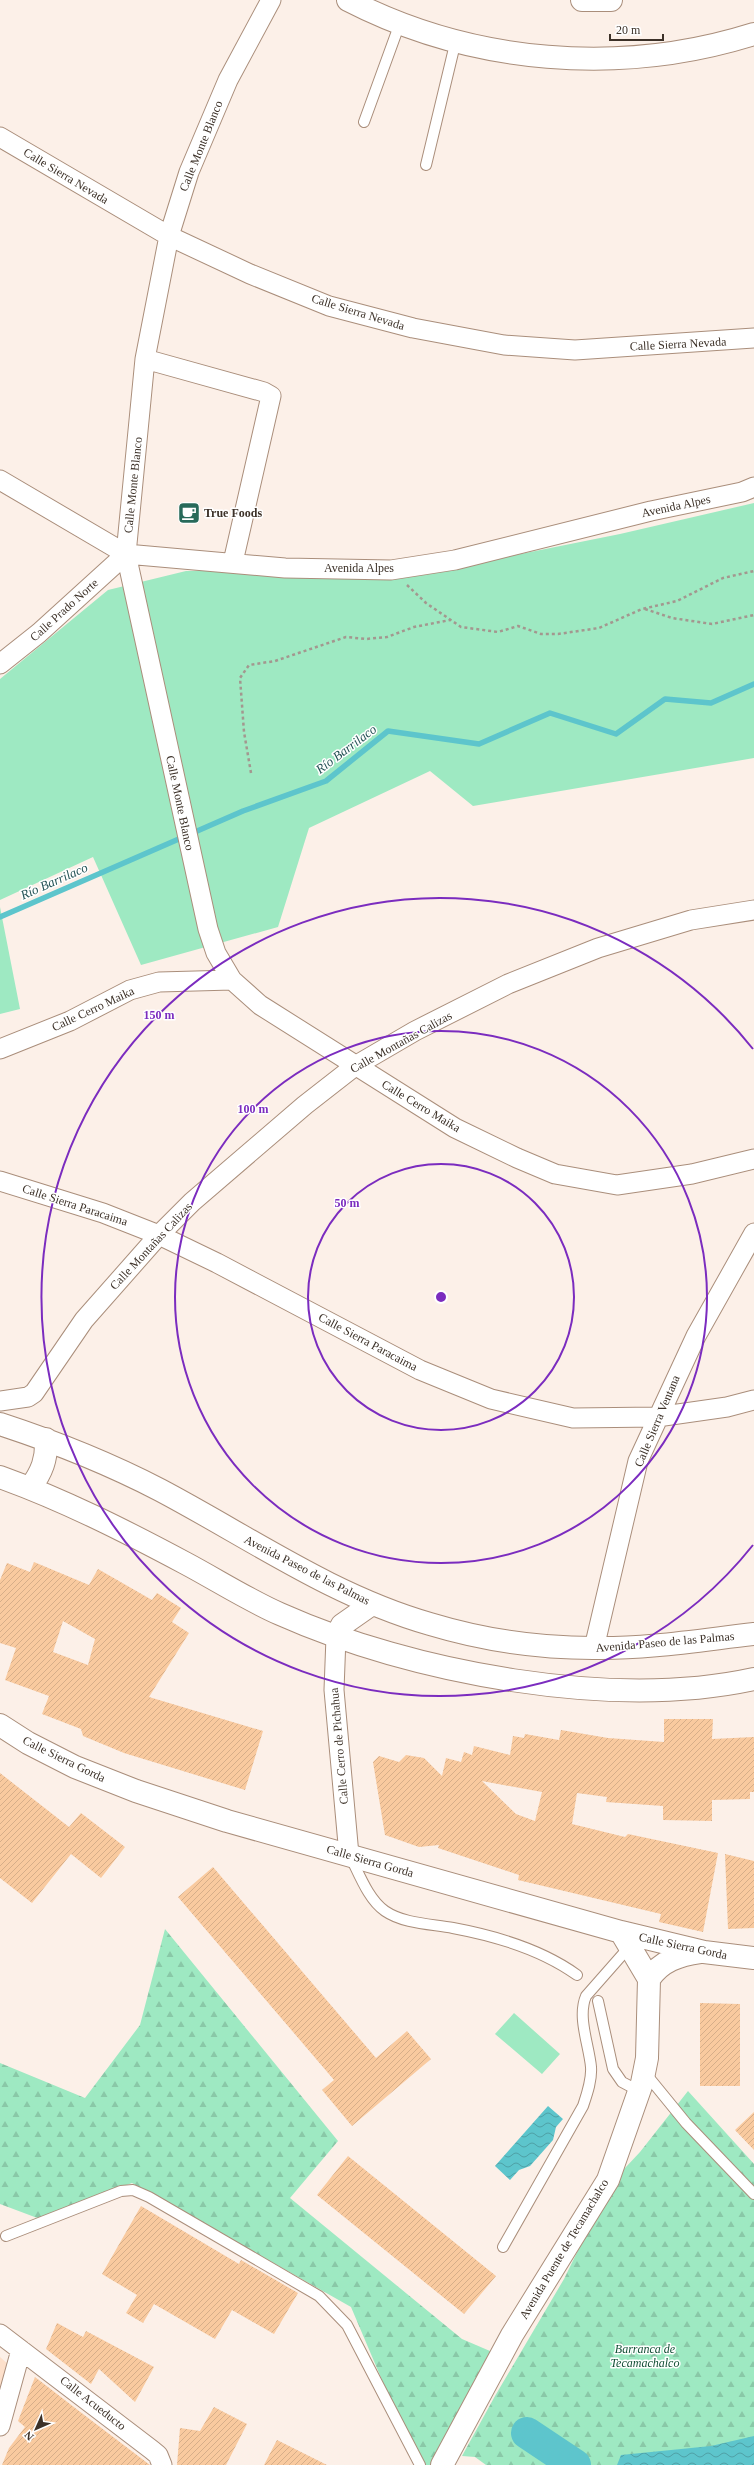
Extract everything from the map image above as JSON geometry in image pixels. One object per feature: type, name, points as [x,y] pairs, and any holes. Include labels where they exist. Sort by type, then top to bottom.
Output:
[{"type":"main road","points":[[348,0],[400,23],[500,52],[604,60],[675,54],[754,34]]},
{"type":"main road","points":[[582,0],[611,0]]},
{"type":"main road","name":"Avenida Paseo de las Palmas","points":[[0,1424],[46,1439],[160,1490],[274,1556],[372,1604],[429,1624],[464,1633],[524,1644],[594,1648],[690,1642],[754,1634]]},
{"type":"main road","points":[[30,1488],[44,1466],[47,1453],[46,1439]]},
{"type":"main road","points":[[0,1477],[30,1488],[148,1543],[279,1614],[336,1637],[386,1653],[441,1666],[516,1680],[583,1688],[653,1692],[724,1686],[754,1679]]},
{"type":"main road","points":[[336,1637],[342,1625],[372,1604]]},
{"type":"main road","name":"Calle Sierra Gorda","points":[[0,1725],[28,1743],[62,1760],[136,1792],[227,1821],[349,1855],[626,1939],[704,1952],[754,1958]]},
{"type":"main road","points":[[626,1939],[649,1979],[657,1967],[671,1960],[704,1952]]},
{"type":"main road","name":"Avenida Puente de Tecamachalco","points":[[442,2465],[512,2335],[608,2180],[642,2083],[649,1979]]},
{"type":"street","name":"Calle Monte Blanco","points":[[232,980],[216,953],[210,935],[184,823],[126,554],[145,359],[169,236],[188,172],[228,80],[271,0]]},
{"type":"street","name":"Calle Sierra Nevada","points":[[0,137],[169,236],[250,274],[329,306],[413,328],[504,345],[575,350],[754,338]]},
{"type":"street","points":[[145,359],[264,392],[271,396],[233,562]]},
{"type":"street","name":"Avenida Alpes","points":[[0,480],[126,554],[233,562],[286,568],[391,570],[455,560],[651,511],[742,492],[754,487]]},
{"type":"street","name":"Calle Prado Norte","points":[[0,664],[40,633],[126,554]]},
{"type":"street","name":"Calle Montañas Calizas","points":[[0,1401],[28,1397],[34,1393],[84,1320],[159,1235],[192,1202],[243,1158],[355,1066],[415,1031],[508,984],[598,948],[691,920],[754,910]]},
{"type":"street","name":"Calle Cerro Maika","points":[[0,1048],[70,1021],[130,990],[159,982],[232,980],[260,1006],[456,1128],[555,1174],[617,1185],[692,1174],[754,1159]]},
{"type":"street","name":"Calle Sierra Paracaima","points":[[0,1181],[103,1213],[159,1235],[224,1267],[420,1370],[491,1399],[573,1418],[657,1417],[727,1407],[754,1400]]},
{"type":"street","name":"Calle Sierra Ventana","points":[[594,1648],[638,1461],[657,1417],[696,1336],[754,1233]]},
{"type":"street","name":"Calle Cerro de Pichahua","points":[[336,1637],[334,1690],[349,1855]]},
{"type":"street","name":"Calle Acueducto","points":[[0,2334],[152,2450],[162,2462]]},
{"type":"street","points":[[0,2426],[21,2350]]},
{"type":"lane","points":[[364,122],[400,23]]},
{"type":"lane","points":[[426,165],[456,40]]},
{"type":"lane","points":[[349,1855],[378,1905],[394,1916],[481,1934],[522,1946],[544,1955],[577,1975]]},
{"type":"lane","points":[[503,2247],[583,2106],[587,2094],[591,2068],[582,2006],[586,1996],[626,1939]]},
{"type":"lane","points":[[598,2001],[613,2069],[622,2082],[642,2083],[686,2123],[754,2194]]},
{"type":"lane","points":[[6,2236],[121,2191],[133,2190],[149,2197],[313,2292],[335,2310],[347,2325],[420,2465]]},
{"type":"path","points":[[391,570],[426,603],[461,627],[498,632],[518,626],[541,634],[558,634],[599,628],[644,609],[677,601],[723,578],[754,571]]},
{"type":"path","points":[[644,609],[672,618],[712,624],[754,615]]},
{"type":"path","points":[[251,773],[244,732],[240,678],[249,666],[275,661],[346,637],[366,639],[387,637],[414,626],[450,620]]},
{"type":"shaded area","points":[[0,2357],[8,2364],[0,2404]]},
{"type":"green space","points":[[754,503],[754,758],[473,806],[430,771],[309,828],[278,927],[141,965],[93,857],[0,900],[0,679],[108,590],[186,571],[456,567],[620,534]]},
{"type":"green space","points":[[0,907],[20,1009],[0,1014]]},
{"type":"green space","points":[[165,1929],[338,2141],[290,2198],[462,2339],[504,2357],[445,2465],[418,2465],[351,2307],[132,2183],[40,2219],[0,2204],[0,2063],[85,2098],[140,2025]]},
{"type":"green space","points":[[514,2013],[560,2054],[542,2074],[495,2034]]},
{"type":"green space","name":"Barranca de Tecamachalco","points":[[688,2091],[754,2164],[754,2465],[486,2465],[475,2457],[462,2456],[495,2396],[564,2279],[611,2183],[640,2152]]},
{"type":"water","points":[[548,2106],[563,2119],[556,2127],[553,2140],[530,2166],[519,2170],[510,2180],[495,2166]]},
{"type":"water","points":[[754,2436],[754,2465],[617,2465],[621,2455],[711,2446]]},
{"type":"building","points":[[34,1562],[89,1585],[98,1569],[152,1600],[157,1593],[181,1608],[172,1622],[189,1633],[149,1697],[263,1731],[245,1790],[124,1753],[83,1736],[81,1729],[42,1714],[49,1696],[5,1680],[16,1648],[0,1643],[0,1580],[7,1563],[30,1572]],"holes":[[[63,1621],[95,1639],[88,1665],[53,1652]]]},
{"type":"building","points":[[664,1719],[713,1719],[712,1739],[754,1737],[754,1792],[750,1792],[750,1799],[712,1800],[712,1821],[663,1820],[663,1806],[606,1802],[607,1797],[577,1793],[572,1824],[625,1837],[628,1834],[718,1853],[703,1932],[659,1922],[661,1914],[518,1880],[519,1875],[438,1848],[439,1845],[419,1847],[385,1835],[373,1762],[379,1756],[399,1762],[406,1755],[424,1758],[442,1776],[446,1758],[461,1762],[464,1752],[472,1755],[474,1746],[510,1755],[513,1736],[524,1738],[525,1734],[559,1740],[561,1730],[608,1738],[664,1742]],"holes":[[[482,1781],[542,1792],[535,1821],[516,1814]]]},
{"type":"building","points":[[0,1773],[69,1827],[81,1813],[125,1847],[101,1878],[71,1854],[32,1903],[0,1878]]},
{"type":"building","points":[[725,1854],[754,1861],[754,1928],[728,1929]]},
{"type":"building","points":[[213,1867],[376,2058],[407,2031],[431,2059],[352,2126],[322,2090],[334,2080],[178,1897]]},
{"type":"building","points":[[700,2003],[740,2004],[740,2086],[700,2086]]},
{"type":"building","points":[[754,2112],[754,2150],[735,2130]]},
{"type":"building","points":[[348,2156],[496,2276],[464,2314],[317,2195]]},
{"type":"building","points":[[141,2206],[239,2264],[241,2260],[298,2293],[274,2334],[232,2310],[215,2339],[154,2304],[143,2323],[126,2313],[137,2295],[102,2274]]},
{"type":"building","points":[[57,2323],[83,2337],[86,2331],[154,2367],[135,2402],[99,2369],[91,2384],[46,2349]]},
{"type":"building","points":[[35,2377],[150,2465],[2,2465],[9,2448],[25,2427],[18,2421]]},
{"type":"building","points":[[214,2407],[247,2424],[226,2465],[177,2465],[180,2428],[200,2431]]},
{"type":"building","points":[[277,2440],[327,2465],[264,2465]]},
{"type":"waterway","name":"Río Barrilaco","points":[[0,917],[243,811],[326,781],[388,731],[479,744],[550,713],[616,734],[665,699],[711,703],[754,684]]},
{"type":"waterway","points":[[527,2433],[575,2465]]},
{"type":"place","name":"True Foods","points":[[189,513]]}]
